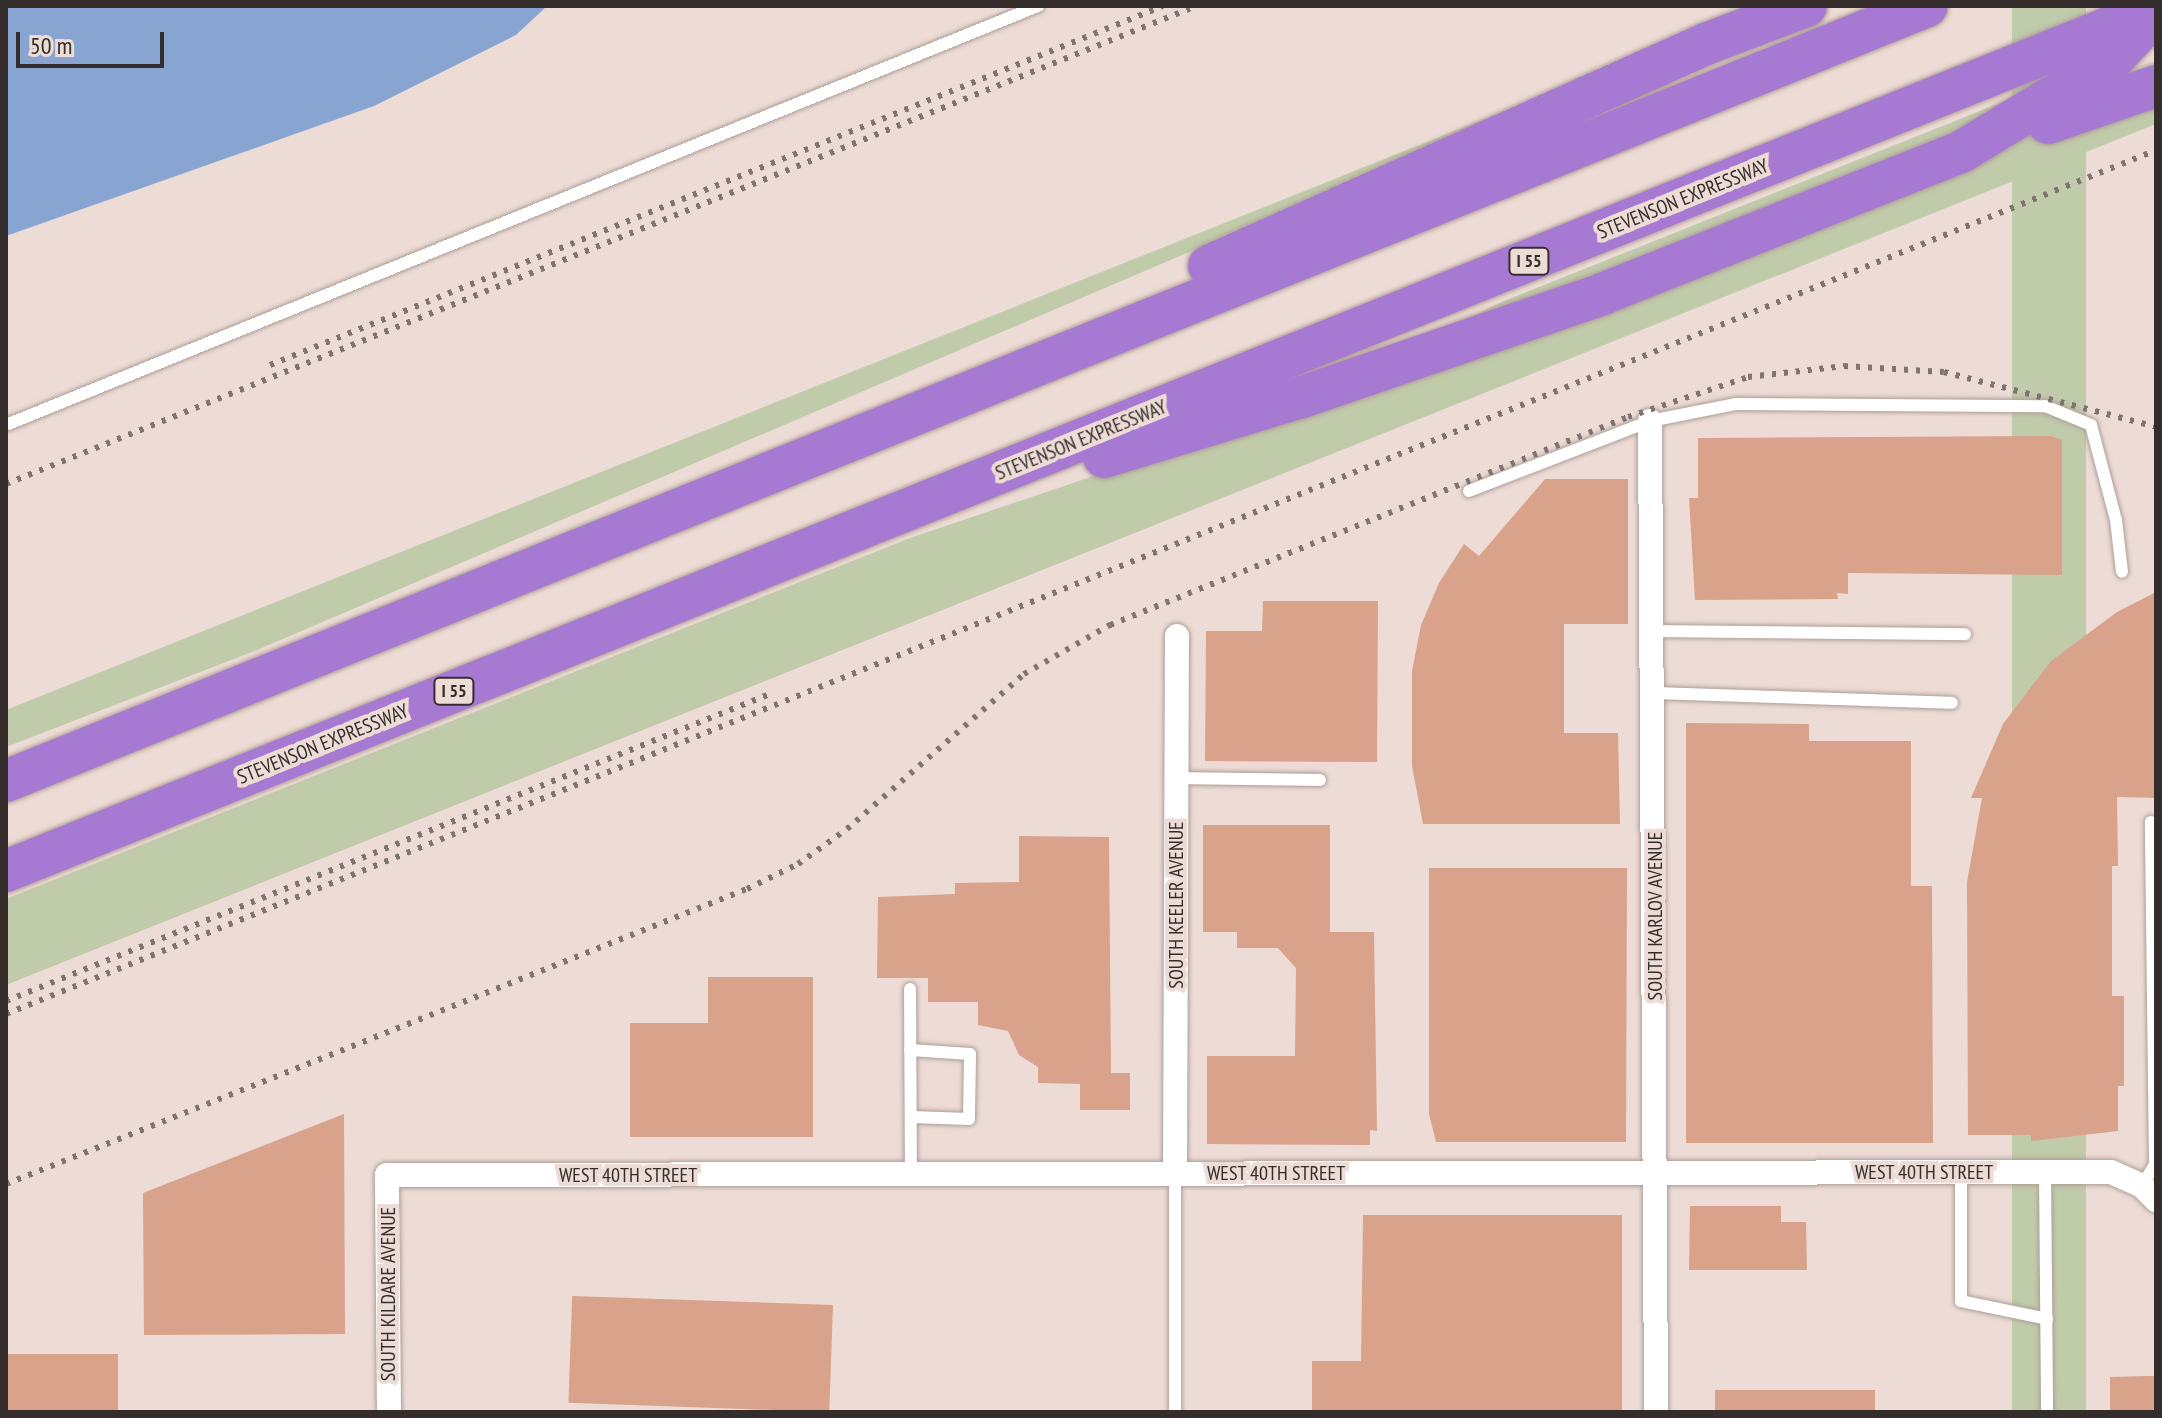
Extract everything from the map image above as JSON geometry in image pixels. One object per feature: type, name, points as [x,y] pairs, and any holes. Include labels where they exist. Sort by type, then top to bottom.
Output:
[{"type":"highway","points":[[816,455],[956,375],[1806,6]]},
{"type":"highway","points":[[6,781],[1927,6]]},
{"type":"highway","points":[[902,511],[1058,471],[1302,397],[1687,262],[1867,191],[1961,152],[2053,101],[2111,61],[2156,11]]},
{"type":"highway","name":"STEVENSON EXPRESSWAY","points":[[6,871],[2156,11]]},
{"type":"highway","points":[[1867,191],[2156,86]]},
{"type":"street","name":"SOUTH KARLOV AVENUE","points":[[1650,421],[1656,1412]]},
{"type":"street","name":"SOUTH KEELER AVENUE","points":[[1175,1173],[1177,636]]},
{"type":"street","name":"WEST 40TH STREET","points":[[387,1175],[2111,1172],[2149,1193]]},
{"type":"street","name":"SOUTH KILDARE AVENUE","points":[[387,1175],[389,1412]]},
{"type":"lane","points":[[6,425],[1038,6]]},
{"type":"lane","points":[[1469,491],[1650,421],[1736,404],[2045,406],[2091,425],[2116,520],[2122,572]]},
{"type":"lane","points":[[1653,631],[1965,634]]},
{"type":"lane","points":[[1653,693],[1952,703]]},
{"type":"lane","points":[[1177,778],[1320,780]]},
{"type":"lane","points":[[2149,1193],[2155,1164],[2151,822]]},
{"type":"lane","points":[[910,989],[911,1174]]},
{"type":"lane","points":[[910,1050],[970,1054],[969,1119],[911,1117]]},
{"type":"lane","points":[[1961,1172],[1961,1301],[2047,1319]]},
{"type":"lane","points":[[2045,1172],[2047,1412]]},
{"type":"lane","points":[[1175,1173],[1175,1412]]},
{"type":"green space","points":[[2012,6],[2086,6],[2086,1412],[2012,1412]]},
{"type":"green space","points":[[1742,16],[257,650],[6,747],[6,710]]},
{"type":"green space","points":[[2050,83],[1898,160],[1406,348],[1504,301]]},
{"type":"green space","points":[[2148,94],[2156,96],[2156,124],[6,985],[6,899],[910,538],[1691,274]]},
{"type":"water","points":[[6,6],[547,6],[516,35],[374,106],[6,236]]},
{"type":"building","points":[[2051,436],[2062,440],[2062,575],[1848,573],[1848,594],[1837,593],[1838,599],[1695,600],[1689,498],[1698,498],[1698,438]]},
{"type":"building","points":[[1545,479],[1628,479],[1628,624],[1564,624],[1564,733],[1618,733],[1620,824],[1423,824],[1412,766],[1412,671],[1421,625],[1439,583],[1464,544],[1479,556]]},
{"type":"building","points":[[2156,592],[2156,798],[2117,797],[2118,866],[2112,866],[2112,996],[2124,996],[2124,1086],[2118,1086],[2118,1131],[2031,1141],[2031,1135],[1968,1135],[1967,882],[1982,798],[1971,798],[2003,724],[2051,661],[2117,612]]},
{"type":"building","points":[[1263,601],[1378,601],[1377,762],[1205,761],[1206,631],[1262,631]]},
{"type":"building","points":[[1686,723],[1809,724],[1809,741],[1911,741],[1911,886],[1932,886],[1933,1143],[1686,1143]]},
{"type":"building","points":[[1203,825],[1330,825],[1330,932],[1374,932],[1377,1131],[1370,1130],[1370,1145],[1207,1144],[1207,1056],[1295,1056],[1296,968],[1278,948],[1237,948],[1237,932],[1203,932]]},
{"type":"building","points":[[1019,836],[1109,837],[1111,1073],[1130,1073],[1130,1110],[1080,1110],[1080,1084],[1038,1083],[1038,1067],[1019,1055],[1008,1031],[978,1025],[978,1002],[928,1002],[928,978],[877,978],[878,897],[955,894],[955,883],[1019,882]]},
{"type":"building","points":[[1429,868],[1627,868],[1626,1142],[1436,1142],[1429,1114]]},
{"type":"building","points":[[708,977],[813,977],[813,1137],[630,1137],[630,1023],[708,1023]]},
{"type":"building","points":[[344,1114],[345,1334],[144,1335],[143,1193]]},
{"type":"building","points":[[1690,1206],[1781,1206],[1781,1222],[1806,1222],[1807,1270],[1689,1270]]},
{"type":"building","points":[[1363,1215],[1622,1215],[1622,1412],[1312,1412],[1312,1361],[1361,1361]]},
{"type":"building","points":[[572,1296],[833,1305],[829,1412],[568,1403]]},
{"type":"building","points":[[6,1354],[118,1354],[118,1412],[6,1412]]},
{"type":"building","points":[[2156,1376],[2156,1412],[2110,1412],[2110,1377]]},
{"type":"building","points":[[1715,1390],[1875,1390],[1875,1412],[1715,1412]]},
{"type":"railway","points":[[270,365],[1163,6]]},
{"type":"railway","points":[[6,484],[1196,6]]},
{"type":"railway","points":[[6,1014],[2156,150]]},
{"type":"railway","points":[[6,1184],[747,889],[798,864],[847,829],[1024,674],[1110,625],[1628,417],[1748,377],[1844,366],[1944,372],[2156,427]]},
{"type":"railway","points":[[6,1001],[772,693]]}]
